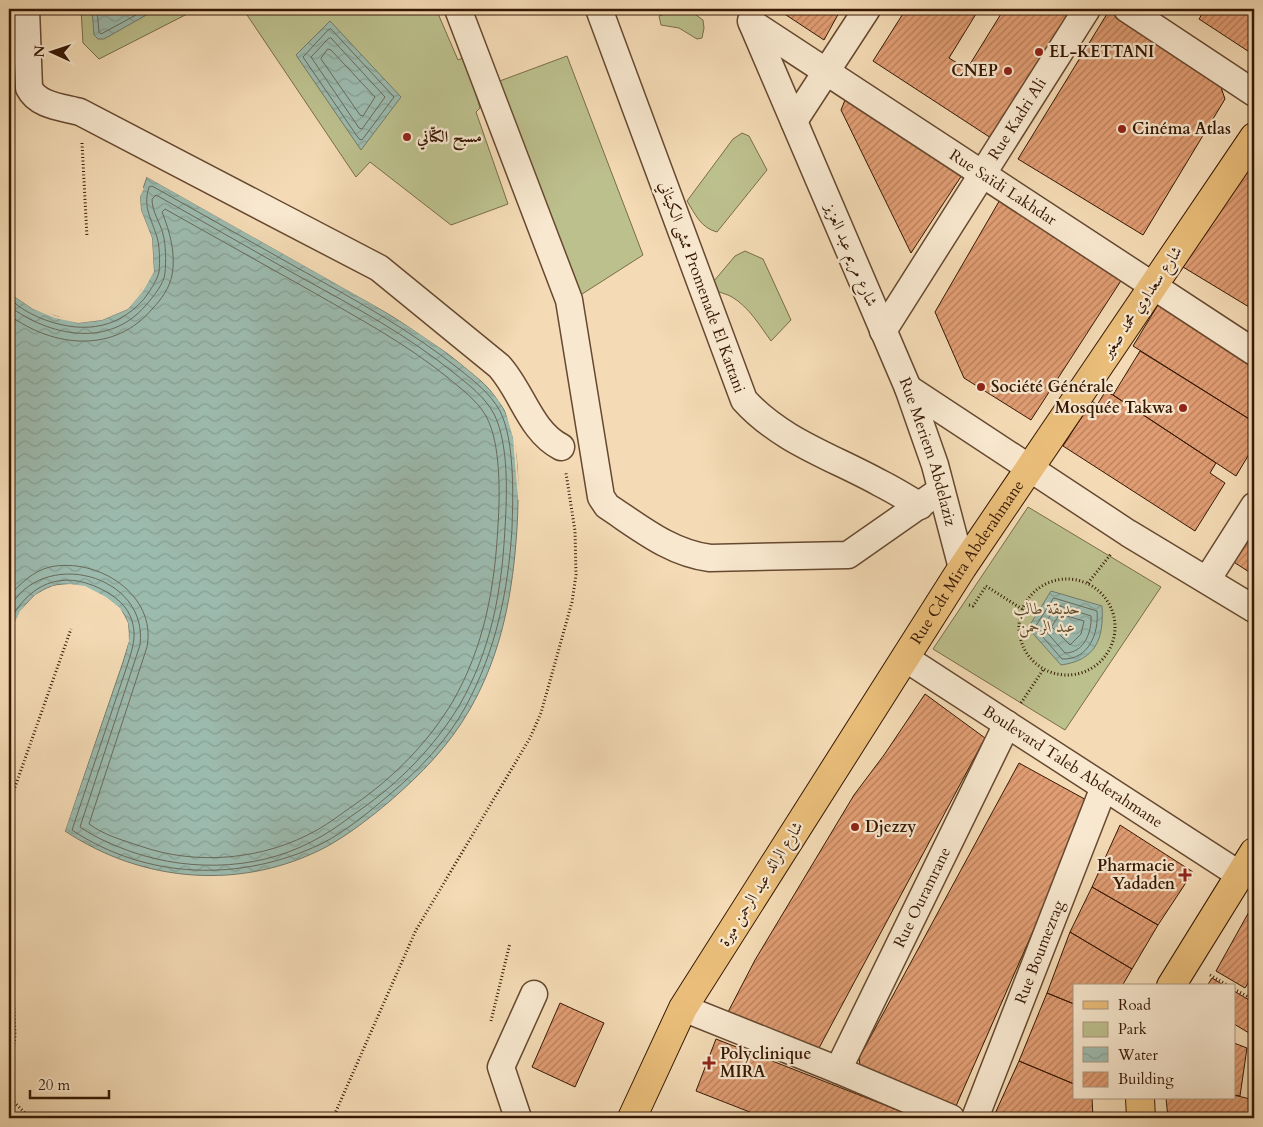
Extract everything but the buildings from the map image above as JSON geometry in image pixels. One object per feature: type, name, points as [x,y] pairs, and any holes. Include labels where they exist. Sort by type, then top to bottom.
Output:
[{"type":"main road","name":"شارع سعداوي محمد صغير","points":[[1030,468],[1254,137]]},
{"type":"main road","name":"Rue Cdt Mira Abderahmane","points":[[905,658],[962,568],[1030,468]]},
{"type":"main road","name":"شارع الرائد عبد الرحمن ميرة","points":[[632,1118],[682,1008],[905,658]]},
{"type":"main road","points":[[1172,984],[1247,864]]},
{"type":"main road","points":[[1140,1100],[1141,1118]]},
{"type":"street","points":[[26,9],[29,88],[33,97],[44,103],[80,112],[379,268],[499,366],[510,379],[542,434],[561,447]]},
{"type":"street","points":[[458,9],[569,300],[601,497],[607,506],[668,546],[691,556],[710,558],[848,556],[941,490]]},
{"type":"street","name":"ممشى الكيتاني Promenade El Kattani","points":[[599,9],[744,400],[771,426],[796,442],[880,483],[920,506]]},
{"type":"street","points":[[794,121],[867,9]]},
{"type":"street","name":"Rue Kadri Ali","points":[[884,331],[1087,9]]},
{"type":"street","points":[[1127,9],[1254,93]]},
{"type":"street","points":[[749,16],[794,121]]},
{"type":"street","name":"Rue Saïdi Lakhdar","points":[[749,16],[826,71],[983,176],[1254,352]]},
{"type":"street","name":"شارع مريم عبد العزيز","points":[[794,121],[908,388]]},
{"type":"street","name":"Rue Meriem Abdelaziz","points":[[908,388],[1030,468]]},
{"type":"street","name":"Rue Meriem Abdelaziz","points":[[908,388],[935,465],[962,568]]},
{"type":"street","points":[[1030,468],[1128,533],[1254,609]]},
{"type":"street","points":[[1207,580],[1254,506]]},
{"type":"street","name":"Boulevard Taleb Abderahmane","points":[[905,658],[1104,787],[1247,864]]},
{"type":"street","name":"Rue Ouramrane","points":[[838,1070],[1007,724]]},
{"type":"street","name":"Rue Boumezrag","points":[[974,1118],[1104,787]]},
{"type":"street","points":[[518,1118],[501,1068],[534,994]]},
{"type":"street","points":[[682,1008],[838,1070],[951,1118]]},
{"type":"path","points":[[80,112],[87,237]]},
{"type":"path","points":[[333,1118],[416,930],[530,738],[541,713],[572,602],[576,575],[575,531],[561,447]]},
{"type":"path","points":[[1088,582],[1128,533]]},
{"type":"path","points":[[1062,578],[1088,582],[1110,602],[1116,630],[1106,657],[1088,672],[1066,676],[1043,670],[1026,654],[1018,632],[1022,609],[1038,588],[1046,584],[1062,578]]},
{"type":"path","points":[[940,602],[973,606],[986,586],[1022,609]]},
{"type":"path","points":[[9,804],[71,629]]},
{"type":"path","points":[[1007,724],[1043,670]]},
{"type":"path","points":[[9,900],[15,1035],[9,1081]]},
{"type":"path","points":[[491,1023],[510,943]]},
{"type":"path","points":[[1236,990],[1254,1000]]},
{"type":"path","points":[[9,1097],[30,1118]]},
{"type":"green space","points":[[81,9],[197,9],[99,59],[83,43]]},
{"type":"green space","name":"مسبح الكتّاني","points":[[243,9],[436,9],[458,60],[465,57],[480,108],[476,112],[508,204],[451,225],[370,162],[356,177]]},
{"type":"green space","points":[[679,9],[688,9],[703,20],[702,38],[697,39],[679,28],[661,25],[659,16]]},
{"type":"green space","points":[[567,56],[643,255],[579,296],[497,82]]},
{"type":"green space","points":[[742,133],[749,136],[767,170],[717,232],[703,224],[687,201],[733,139]]},
{"type":"green space","points":[[745,251],[763,259],[791,320],[771,341],[744,306],[732,297],[717,290],[714,285],[714,281],[735,256]]},
{"type":"green space","name":"حديقة طالب عبد الرحمن","points":[[1028,507],[1161,587],[1065,730],[933,649]]},
{"type":"water","points":[[92,9],[157,9],[104,39],[98,39],[94,35]]},
{"type":"water","points":[[330,21],[401,97],[361,150],[296,55]]},
{"type":"water","points":[[147,177],[369,303],[407,326],[461,364],[490,390],[503,408],[513,435],[517,466],[518,514],[515,552],[504,622],[498,644],[481,688],[453,735],[434,759],[401,791],[343,837],[326,847],[294,861],[261,870],[227,875],[193,875],[160,871],[127,862],[95,848],[65,831],[127,648],[129,629],[127,619],[117,606],[88,589],[79,586],[61,584],[52,586],[34,596],[26,604],[9,634],[9,285],[14,296],[33,309],[78,323],[102,320],[128,309],[154,272],[152,238],[141,210],[140,197]]},
{"type":"water","points":[[1051,591],[1102,606],[1101,628],[1095,646],[1090,653],[1082,658],[1061,665],[1028,628]]},
{"type":"pier","points":[[148,175],[394,313],[450,352],[489,384],[507,408],[515,438],[520,500],[518,500],[513,438],[505,410],[488,386],[449,354],[393,316],[145,176]]},
{"type":"pier","points":[[141,187],[144,188],[140,197],[141,210],[152,238],[154,272],[143,291],[128,309],[102,320],[78,323],[55,318],[33,309],[14,296],[9,283],[16,294],[34,307],[56,316],[79,321],[102,318],[127,307],[141,290],[151,271],[150,238],[138,210],[138,197]]},
{"type":"pier","points":[[70,584],[85,586],[106,597],[120,608],[128,623],[129,641],[65,831],[63,830],[121,661],[126,641],[125,624],[118,609],[105,599],[85,589],[70,586],[54,588],[36,597],[22,612],[9,637],[9,634],[20,611],[35,595],[53,586]]},
{"type":"place","name":"EL-KETTANI","points":[[1039,52]]},
{"type":"place","name":"CNEP","points":[[1008,71]]},
{"type":"place","name":"Cinéma Atlas","points":[[1122,129]]},
{"type":"place","name":"مسبح الكتّاني","points":[[407,137]]},
{"type":"place","name":"Société Générale","points":[[981,387]]},
{"type":"place","name":"Mosquée Takwa","points":[[1183,408]]},
{"type":"place","name":"Djezzy","points":[[855,827]]},
{"type":"place","name":"Pharmacie Yadaden","points":[[1185,875]]},
{"type":"place","name":"Polyclinique MIRA","points":[[709,1063]]}]
